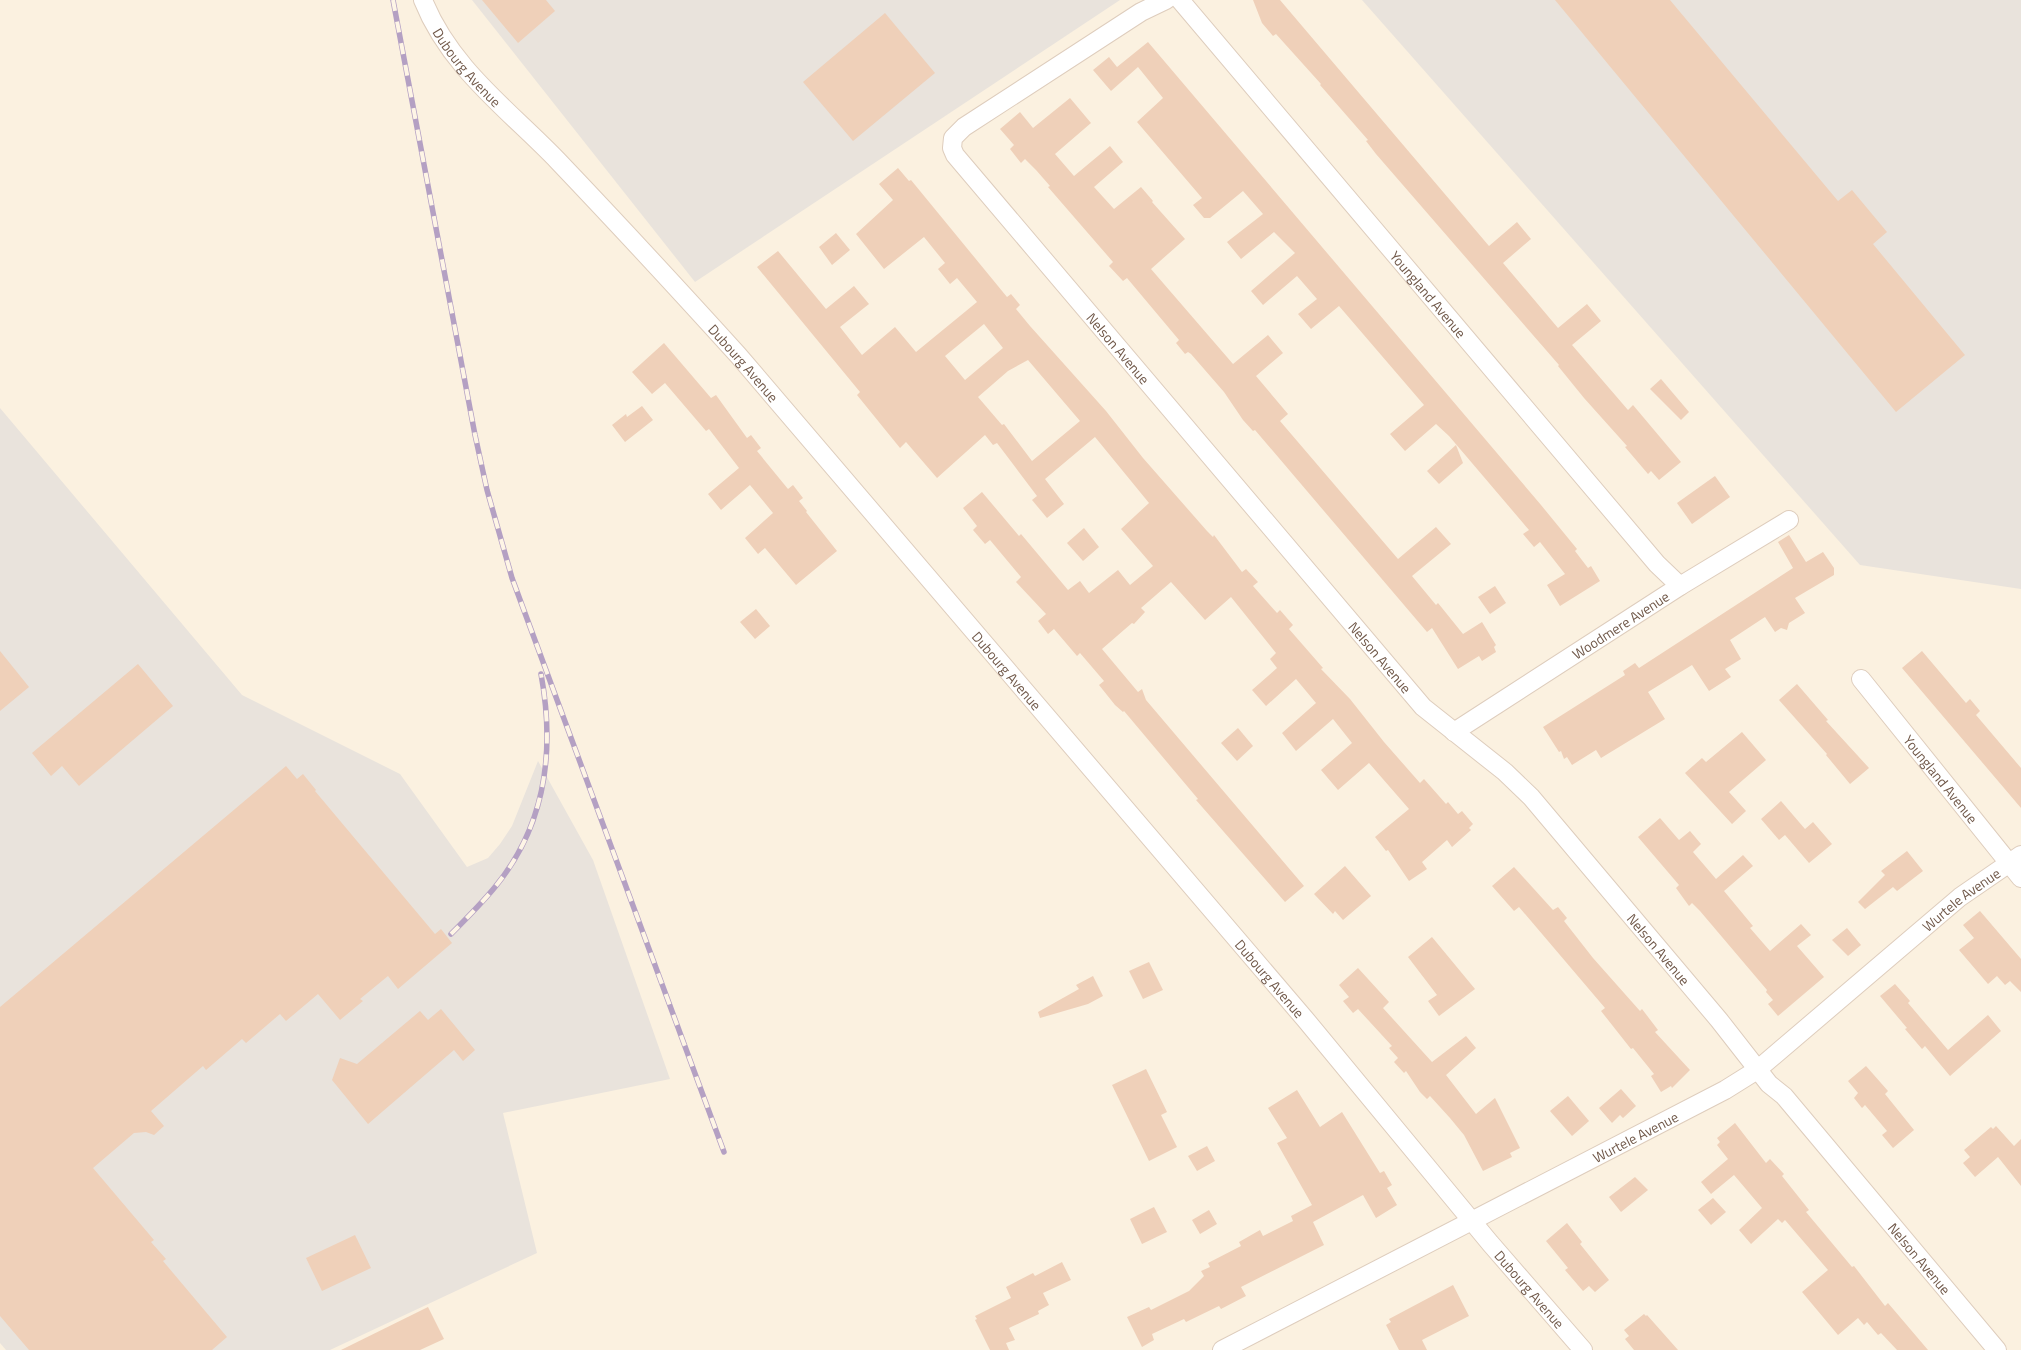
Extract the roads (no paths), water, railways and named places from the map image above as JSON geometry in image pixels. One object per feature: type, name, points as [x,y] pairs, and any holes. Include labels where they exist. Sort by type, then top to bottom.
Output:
[{"type":"street","name":"Dubourg Avenue","points":[[423,0],[443,40],[466,71],[556,159],[654,262],[738,355],[1304,1019],[1472,1222],[1583,1350]]},
{"type":"street","name":"Nelson Avenue","points":[[1166,0],[1141,12],[964,127],[953,138],[952,148],[955,155],[1423,707],[1505,772],[1530,797],[1720,1020],[1769,1084],[1784,1096],[1997,1350]]},
{"type":"street","name":"Youngland Avenue","points":[[1180,0],[1657,564],[1680,586]]},
{"type":"street","name":"Woodmere Avenue","points":[[1454,732],[1680,586],[1789,520]]},
{"type":"street","name":"Youngland Avenue","points":[[1861,679],[2015,859],[2021,878]]},
{"type":"street","name":"Wurtele Avenue","points":[[1222,1350],[1726,1090],[1758,1070],[1960,897],[2015,859]]},
{"type":"railway","points":[[393,0],[475,435],[487,490],[512,578],[724,1152]]},
{"type":"railway","points":[[451,934],[490,893],[512,863],[526,838],[536,812],[546,758],[547,731],[541,674]]}]
